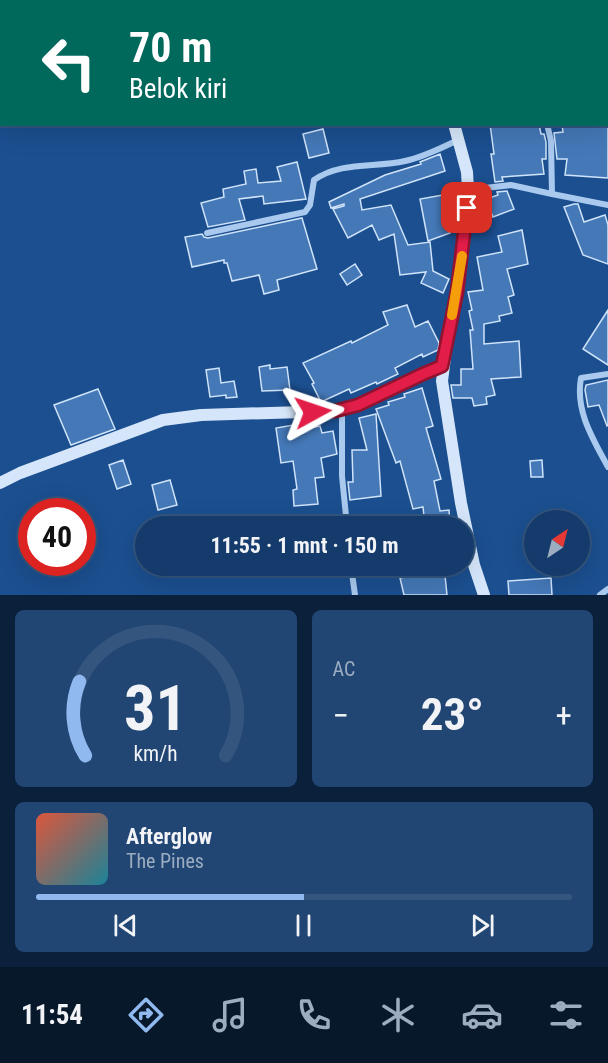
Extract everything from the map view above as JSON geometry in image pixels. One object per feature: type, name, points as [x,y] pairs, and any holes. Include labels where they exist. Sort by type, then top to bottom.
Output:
[{"type":"street","points":[[455,126],[467,172],[468,190],[466,226],[457,292],[442,366],[442,381],[458,483],[474,564],[484,595]]},
{"type":"street","points":[[547,126],[551,141],[552,194]]},
{"type":"street","points":[[207,232],[305,212],[310,205],[314,180],[340,168],[404,161],[459,140]]},
{"type":"street","points":[[468,190],[511,184],[608,205]]},
{"type":"street","points":[[0,483],[20,473],[163,420],[201,415],[335,411],[358,405],[442,366]]},
{"type":"street","points":[[608,374],[581,378],[578,393],[581,413],[608,468]]},
{"type":"street","points":[[342,409],[342,476],[345,516]]},
{"type":"street","points":[[352,576],[355,595]]},
{"type":"street","points":[[600,595],[608,589]]},
{"type":"building","points":[[490,126],[539,126],[546,142],[546,159],[542,159],[544,174],[502,177],[503,181],[495,182],[491,154],[494,154]]},
{"type":"building","points":[[562,126],[608,126],[608,178],[565,175],[567,159],[557,159],[554,133],[563,132]]},
{"type":"building","points":[[323,129],[329,153],[309,158],[303,134]]},
{"type":"building","points":[[440,154],[445,171],[360,199],[362,210],[391,205],[408,245],[430,242],[433,271],[449,279],[443,293],[421,283],[426,272],[400,275],[394,234],[379,240],[372,225],[348,238],[333,209],[344,206],[344,204],[331,208],[329,202],[385,175],[421,164],[420,162]]},
{"type":"building","points":[[297,162],[306,199],[264,204],[263,196],[239,199],[245,220],[208,227],[201,203],[224,197],[223,189],[246,184],[244,171],[256,169],[258,183],[281,181],[277,167]]},
{"type":"building","points":[[507,191],[514,209],[493,217],[486,199],[498,195],[497,192]]},
{"type":"building","points":[[448,194],[454,224],[449,224],[450,233],[428,241],[420,199]]},
{"type":"building","points":[[578,204],[584,222],[605,215],[608,225],[608,264],[583,255],[564,207]]},
{"type":"building","points":[[302,218],[317,269],[277,280],[279,290],[264,294],[259,275],[232,281],[224,260],[192,267],[185,237],[202,234],[208,238]]},
{"type":"building","points":[[522,230],[528,264],[507,269],[514,295],[508,297],[512,313],[499,316],[500,321],[484,324],[484,344],[519,341],[521,377],[491,379],[495,395],[486,397],[487,404],[474,406],[472,398],[453,398],[451,385],[461,385],[461,369],[473,369],[470,330],[473,330],[469,311],[472,310],[468,292],[483,290],[477,257],[502,252],[498,236]]},
{"type":"building","points":[[355,264],[362,275],[347,285],[340,274]]},
{"type":"building","points":[[407,305],[415,327],[428,321],[439,343],[438,350],[423,357],[422,354],[395,368],[398,374],[377,384],[376,382],[351,393],[349,389],[321,402],[303,363],[388,325],[383,312]]},
{"type":"building","points":[[608,310],[608,365],[583,349]]},
{"type":"building","points":[[270,365],[270,369],[287,367],[290,390],[262,391],[259,367]]},
{"type":"building","points":[[219,368],[221,383],[234,381],[237,397],[226,398],[226,395],[210,397],[206,370]]},
{"type":"building","points":[[608,380],[607,426],[599,405],[588,407],[585,390],[586,385]]},
{"type":"building","points":[[422,388],[433,426],[426,428],[441,479],[434,481],[440,511],[449,510],[449,516],[424,516],[423,507],[413,509],[400,461],[396,463],[376,409],[389,405],[388,402],[405,397],[404,394]]},
{"type":"building","points":[[98,389],[115,429],[71,445],[54,405]]},
{"type":"building","points":[[376,414],[381,496],[350,500],[348,482],[353,482],[352,450],[367,450],[359,418]]},
{"type":"building","points":[[299,424],[300,430],[320,426],[322,433],[333,431],[337,454],[321,458],[324,477],[315,478],[318,504],[294,506],[293,490],[297,489],[293,461],[281,463],[276,428]]},
{"type":"building","points":[[123,460],[131,484],[117,489],[109,465]]},
{"type":"building","points":[[542,460],[543,477],[531,477],[530,461]]},
{"type":"building","points":[[170,480],[177,505],[158,510],[152,485]]},
{"type":"building","points":[[445,576],[447,595],[404,595],[400,578]]},
{"type":"building","points":[[551,578],[552,595],[509,595],[508,581]]},
{"type":"slow traffic","points":[[452,315],[462,256]]},
{"type":"route","points":[[313,412],[335,411],[358,405],[442,366],[457,292],[467,208]]}]
